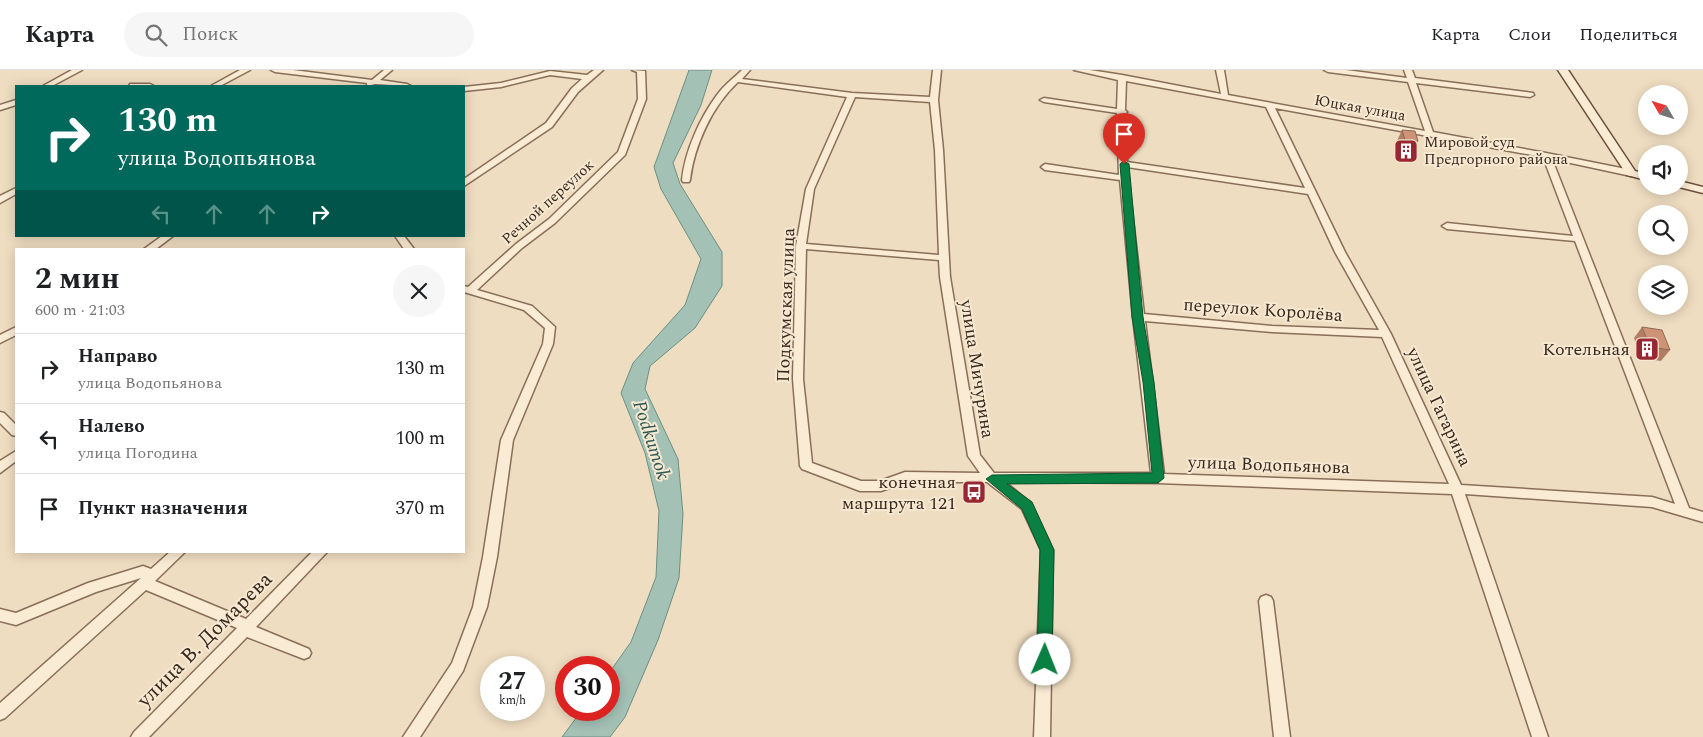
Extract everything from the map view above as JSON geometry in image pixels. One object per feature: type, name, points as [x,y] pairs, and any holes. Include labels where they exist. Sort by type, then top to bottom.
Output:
[{"type":"street","points":[[50,85],[78,70]]},
{"type":"street","points":[[217,85],[246,70]]},
{"type":"street","points":[[275,70],[371,85],[388,70]]},
{"type":"street","points":[[465,182],[549,125],[575,90],[599,70]]},
{"type":"street","name":"Речной переулок","points":[[467,290],[552,221],[622,152],[642,99],[642,72],[636,70]]},
{"type":"street","points":[[686,180],[686,170],[717,101],[746,70]]},
{"type":"street","name":"улица Мичурина","points":[[937,70],[934,100],[939,150],[944,258],[948,296],[974,456],[992,479],[1027,506],[1047,550],[1042,737]]},
{"type":"street","name":"Юцкая улица","points":[[1082,70],[1225,98],[1546,155],[1631,173]]},
{"type":"street","points":[[1220,70],[1225,98]]},
{"type":"street","points":[[1328,70],[1530,95]]},
{"type":"street","points":[[1408,70],[1430,134]]},
{"type":"street","points":[[1563,70],[1631,173],[1638,175]]},
{"type":"street","points":[[465,89],[500,85],[550,73],[588,78]]},
{"type":"street","points":[[1122,77],[1123,112],[1121,132],[1125,178],[1138,317],[1149,382],[1158,478]]},
{"type":"street","points":[[736,80],[852,95],[934,100]]},
{"type":"street","name":"Подкумская улица","points":[[806,466],[798,379],[801,246],[810,189],[852,95]]},
{"type":"street","points":[[1044,100],[1123,112]]},
{"type":"street","points":[[0,108],[15,102]]},
{"type":"street","name":"улица Гагарина","points":[[1270,106],[1340,252],[1386,334],[1457,489],[1540,737]]},
{"type":"street","points":[[1546,155],[1684,510]]},
{"type":"street","points":[[1124,164],[1312,192]]},
{"type":"street","points":[[1046,167],[1125,178]]},
{"type":"street","points":[[465,170],[477,173]]},
{"type":"street","points":[[1688,186],[1703,190]]},
{"type":"street","points":[[0,192],[15,192]]},
{"type":"street","points":[[0,200],[15,192]]},
{"type":"street","points":[[1447,226],[1578,239]]},
{"type":"street","points":[[151,248],[167,237]]},
{"type":"street","points":[[400,237],[407,248]]},
{"type":"street","points":[[801,246],[944,258]]},
{"type":"street","points":[[412,737],[458,666],[480,608],[490,557],[507,440],[548,344],[550,327],[528,308],[467,290]]},
{"type":"street","name":"переулок Королёва","points":[[1138,317],[1272,330],[1386,334]]},
{"type":"street","points":[[0,340],[15,331]]},
{"type":"street","points":[[0,416],[15,431]]},
{"type":"street","points":[[0,468],[15,456]]},
{"type":"street","name":"улица Водопьянова","points":[[806,466],[860,486],[881,486],[905,477],[992,479],[1158,478],[1457,489],[1652,502],[1703,517]]},
{"type":"street","points":[[0,713],[178,553]]},
{"type":"street","name":"улица В. Домарева","points":[[139,737],[320,553]]},
{"type":"street","points":[[0,615],[16,619],[93,587],[143,572],[150,579],[249,627],[251,632],[304,653]]},
{"type":"street","points":[[1266,601],[1282,737]]},
{"type":"water","name":"Podkumok","points":[[689,70],[712,70],[701,105],[673,163],[680,184],[722,252],[722,286],[695,328],[650,366],[645,389],[678,459],[683,514],[679,578],[658,640],[625,717],[610,737],[562,737],[574,721],[620,721],[620,658],[631,642],[656,577],[659,511],[645,453],[621,393],[633,363],[685,305],[701,259],[661,189],[654,167]]},
{"type":"building","points":[[1402,130],[1415,131],[1418,141],[1405,140]]},
{"type":"building","points":[[1642,327],[1662,330],[1670,350],[1650,347]]},
{"type":"place","name":"Мировой суд Предгорного района","points":[[1406,151]]},
{"type":"place","name":"Котельная","points":[[1647,349]]},
{"type":"place","name":"конечная маршрута 121","points":[[974,492]]},
{"type":"route","points":[[1045,660],[1047,550],[1027,506],[992,479],[1158,478],[1149,382],[1138,317],[1124,164]]}]
